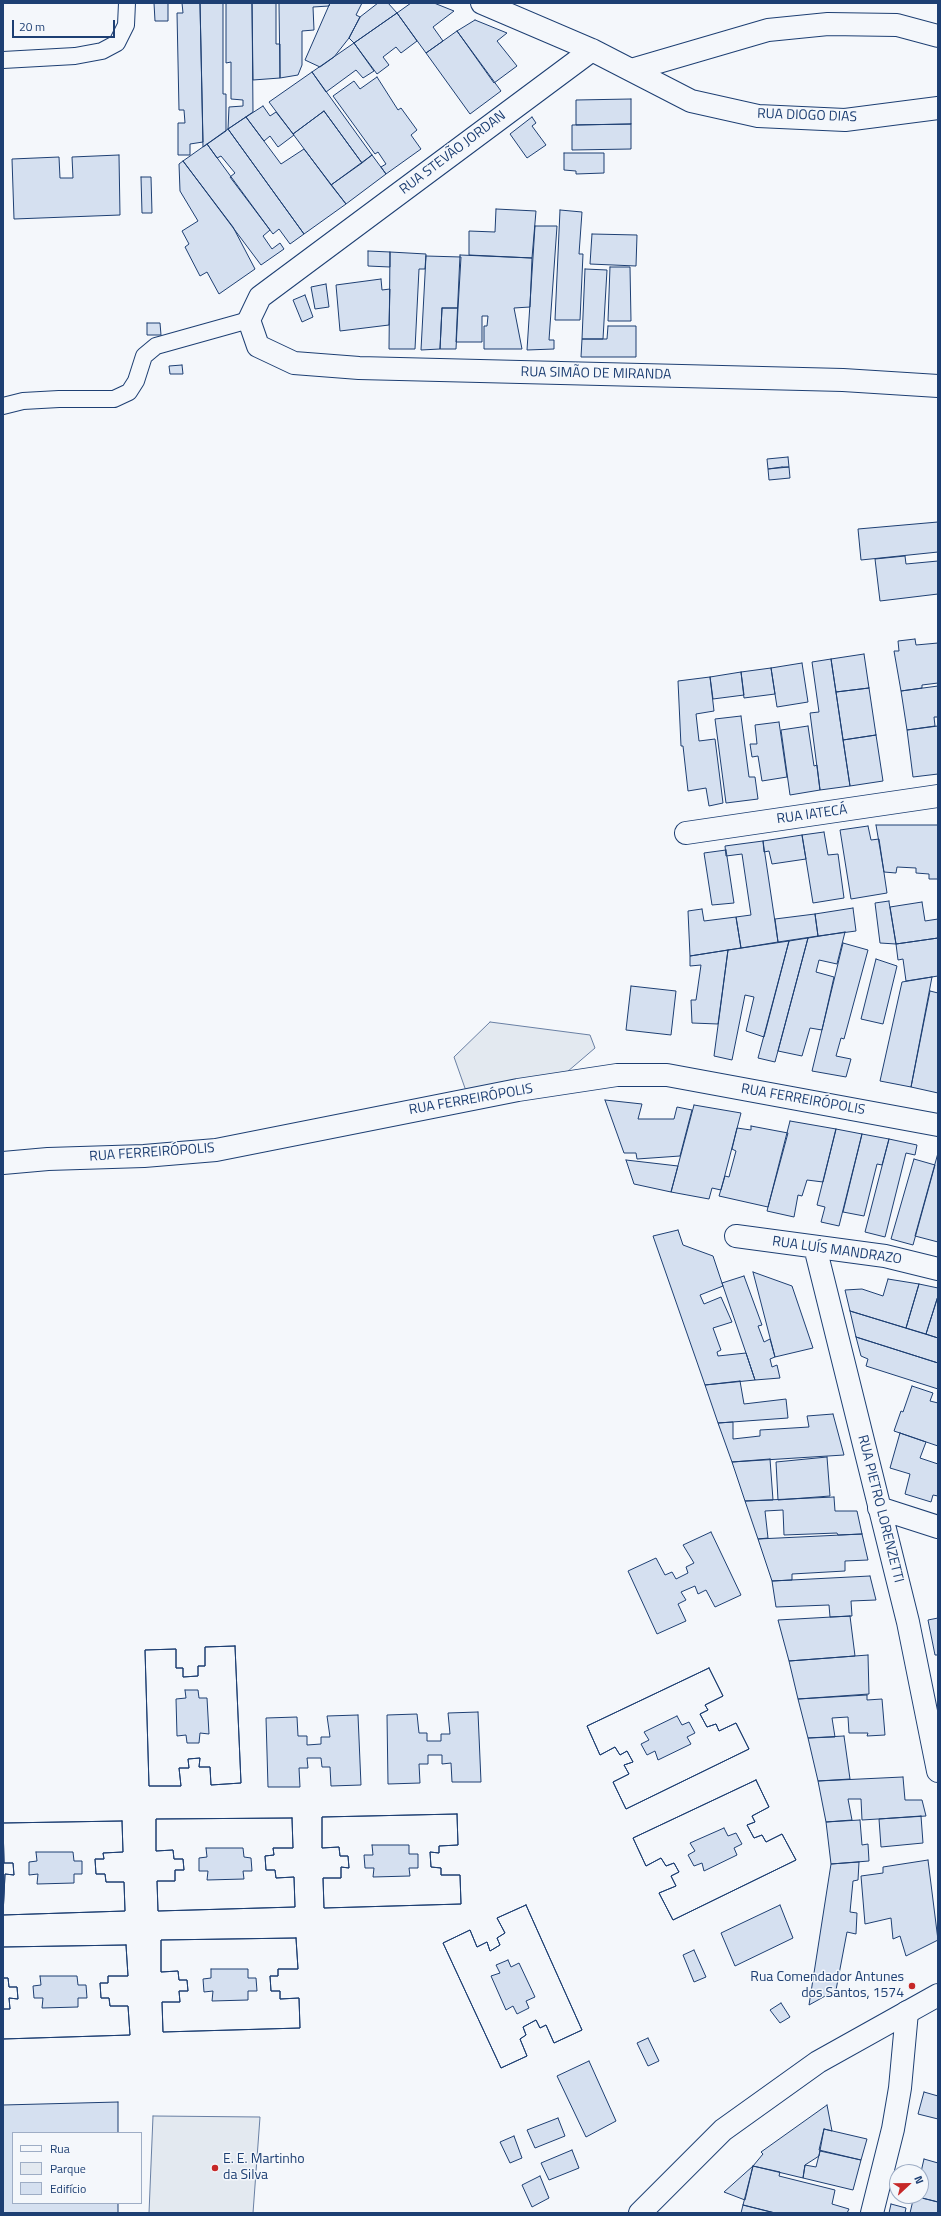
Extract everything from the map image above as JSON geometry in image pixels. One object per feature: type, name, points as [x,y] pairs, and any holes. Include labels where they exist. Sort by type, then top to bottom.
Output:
[{"type":"street","points":[[482,3],[592,50]]},
{"type":"street","points":[[631,70],[768,30],[828,24],[897,25],[938,36]]},
{"type":"street","name":"RUA DIOGO DIAS","points":[[592,50],[691,101],[758,116],[845,120],[938,108]]},
{"type":"street","name":"RUA STEVÃO JORDAN","points":[[249,320],[260,297],[592,50]]},
{"type":"street","name":"RUA SIMÃO DE MIRANDA","points":[[249,320],[258,346],[294,363],[359,368],[843,380],[938,386]]},
{"type":"street","name":"RUA IATECÁ","points":[[686,833],[938,796]]},
{"type":"street","name":"RUA FERREIRÓPOLIS","points":[[3,1163],[48,1159],[144,1156],[216,1150],[503,1093],[617,1075],[667,1075],[938,1125]]},
{"type":"street","name":"RUA LUÍS MANDRAZO","points":[[736,1236],[885,1256],[938,1269]]},
{"type":"street","name":"RUA PIETRO LORENZETTI","points":[[815,1247],[908,1622],[938,1771]]},
{"type":"street","points":[[879,1508],[938,1526]]},
{"type":"street","points":[[640,2213],[723,2130],[818,2062],[938,1996]]},
{"type":"street","points":[[872,2213],[893,2129],[900,2088],[908,2012]]},
{"type":"lane","points":[[3,60],[75,56],[102,51],[117,43],[126,25],[127,3]]},
{"type":"lane","points":[[3,406],[23,401],[59,399],[114,399],[129,392],[136,381],[144,356],[156,346],[249,320]]},
{"type":"green space","points":[[490,1022],[590,1035],[595,1048],[567,1072],[466,1091],[454,1057]]},
{"type":"green space","points":[[153,2116],[260,2117],[253,2213],[149,2213]]},
{"type":"building","points":[[154,3],[168,3],[168,21],[155,21]]},
{"type":"building","points":[[182,3],[200,3],[203,142],[190,144],[190,155],[178,155],[178,123],[185,123],[184,110],[179,110],[177,13],[183,13]]},
{"type":"building","points":[[200,3],[223,3],[223,94],[226,94],[226,131],[203,147]]},
{"type":"building","points":[[226,3],[252,3],[253,112],[228,129],[229,107],[243,106],[243,100],[231,99],[231,62],[226,63]]},
{"type":"building","points":[[252,3],[276,3],[276,44],[280,44],[280,78],[253,80]]},
{"type":"building","points":[[279,3],[330,3],[329,6],[313,7],[314,30],[302,31],[302,65],[298,75],[280,78]]},
{"type":"building","points":[[330,3],[362,3],[356,15],[360,17],[349,38],[334,57],[320,67],[305,60]]},
{"type":"building","points":[[378,3],[388,3],[397,13],[354,43],[349,38],[360,17]]},
{"type":"building","points":[[411,3],[434,3],[454,11],[433,27],[443,41],[426,53],[397,13]]},
{"type":"building","points":[[397,13],[417,41],[401,53],[396,47],[383,57],[389,65],[377,74],[354,43]]},
{"type":"building","points":[[475,20],[507,33],[497,41],[517,66],[494,83],[457,31]]},
{"type":"building","points":[[457,31],[501,91],[470,114],[426,53]]},
{"type":"building","points":[[354,43],[374,71],[363,78],[356,70],[326,92],[312,72]]},
{"type":"building","points":[[312,72],[372,155],[362,163],[324,111],[293,134],[269,102]]},
{"type":"building","points":[[377,77],[398,110],[401,108],[417,130],[411,135],[421,149],[386,174],[381,167],[386,164],[378,152],[375,154],[333,96],[354,81],[360,89]]},
{"type":"building","points":[[631,99],[631,124],[576,125],[576,100]]},
{"type":"building","points":[[263,106],[270,116],[276,112],[294,135],[278,147],[270,136],[264,141],[246,117]]},
{"type":"building","points":[[324,111],[362,163],[331,185],[293,134]]},
{"type":"building","points":[[246,117],[281,164],[304,149],[346,204],[304,234],[228,129]]},
{"type":"building","points":[[532,117],[536,123],[532,126],[546,145],[527,158],[510,134]]},
{"type":"building","points":[[631,124],[631,149],[572,150],[572,125]]},
{"type":"building","points":[[228,129],[304,234],[290,244],[279,229],[273,234],[230,177],[235,173],[221,156],[217,158],[207,144]]},
{"type":"building","points":[[207,144],[270,230],[263,236],[272,249],[280,243],[284,249],[261,265],[183,161]]},
{"type":"building","points":[[564,153],[604,153],[604,173],[576,174],[576,171],[564,170]]},
{"type":"building","points":[[119,155],[120,215],[14,219],[12,159],[59,157],[60,178],[73,178],[72,157]]},
{"type":"building","points":[[372,155],[386,174],[346,204],[331,185]]},
{"type":"building","points":[[183,161],[233,227],[255,269],[219,294],[207,272],[200,276],[185,247],[189,244],[182,231],[198,221],[180,191],[179,164]]},
{"type":"building","points":[[141,177],[151,177],[152,213],[142,213]]},
{"type":"building","points":[[496,209],[536,211],[532,258],[469,255],[469,231],[495,232]]},
{"type":"building","points":[[560,210],[582,212],[579,254],[583,254],[580,320],[555,320]]},
{"type":"building","points":[[535,226],[557,226],[549,340],[554,340],[554,349],[527,350]]},
{"type":"building","points":[[592,234],[637,235],[636,266],[590,264]]},
{"type":"building","points":[[368,251],[390,252],[390,267],[368,266]]},
{"type":"building","points":[[390,252],[426,254],[425,269],[419,269],[415,349],[389,349]]},
{"type":"building","points":[[460,255],[532,258],[530,307],[514,308],[522,349],[484,349],[484,326],[487,326],[488,316],[482,316],[482,342],[456,342]]},
{"type":"building","points":[[426,256],[461,257],[458,308],[442,308],[440,349],[421,350]]},
{"type":"building","points":[[610,267],[630,267],[631,321],[608,321]]},
{"type":"building","points":[[585,269],[607,270],[603,339],[582,339]]},
{"type":"building","points":[[381,279],[382,290],[390,289],[389,325],[340,331],[336,285]]},
{"type":"building","points":[[326,284],[329,307],[315,309],[311,287]]},
{"type":"building","points":[[305,295],[313,317],[302,322],[293,300]]},
{"type":"building","points":[[442,308],[458,308],[456,349],[440,349]]},
{"type":"building","points":[[147,323],[160,323],[161,335],[147,335]]},
{"type":"building","points":[[608,326],[636,326],[636,357],[581,357],[582,339],[607,339]]},
{"type":"building","points":[[182,365],[183,374],[170,374],[169,366]]},
{"type":"building","points":[[788,457],[789,467],[768,469],[767,459]]},
{"type":"building","points":[[789,467],[790,478],[769,480],[768,469]]},
{"type":"building","points":[[938,522],[938,552],[861,560],[858,529]]},
{"type":"building","points":[[905,556],[906,564],[938,561],[938,594],[880,601],[875,559]]},
{"type":"building","points":[[915,639],[916,645],[938,643],[938,683],[922,685],[922,688],[901,691],[894,651],[899,651],[898,641]]},
{"type":"building","points":[[864,654],[869,688],[836,692],[831,659]]},
{"type":"building","points":[[831,659],[850,786],[820,790],[810,713],[819,712],[812,662]]},
{"type":"building","points":[[802,663],[808,702],[777,707],[771,668]]},
{"type":"building","points":[[771,668],[775,694],[744,698],[741,672]]},
{"type":"building","points":[[741,672],[744,695],[713,699],[710,677]]},
{"type":"building","points":[[710,677],[714,711],[696,714],[699,741],[715,739],[723,803],[709,806],[706,788],[688,791],[683,746],[681,746],[678,681]]},
{"type":"building","points":[[938,686],[938,717],[934,717],[935,726],[907,730],[901,691]]},
{"type":"building","points":[[869,688],[876,735],[843,740],[836,692]]},
{"type":"building","points":[[741,716],[749,777],[755,777],[758,799],[726,803],[715,719]]},
{"type":"building","points":[[779,722],[787,777],[762,781],[758,756],[752,757],[750,744],[757,744],[755,725]]},
{"type":"building","points":[[808,726],[814,766],[817,765],[820,790],[790,795],[781,730]]},
{"type":"building","points":[[938,726],[938,774],[913,777],[907,730]]},
{"type":"building","points":[[876,735],[883,781],[850,786],[843,740]]},
{"type":"building","points":[[876,825],[938,825],[938,879],[929,879],[929,874],[916,873],[916,868],[897,867],[896,873],[884,872]]},
{"type":"building","points":[[868,826],[871,840],[879,839],[887,893],[851,899],[840,830]]},
{"type":"building","points":[[824,832],[828,855],[838,854],[844,898],[813,903],[802,835]]},
{"type":"building","points":[[802,835],[806,859],[772,864],[769,851],[764,852],[763,841]]},
{"type":"building","points":[[763,841],[778,942],[741,948],[736,917],[751,915],[742,854],[726,856],[725,846]]},
{"type":"building","points":[[726,850],[734,903],[712,905],[704,853]]},
{"type":"building","points":[[889,901],[896,944],[880,943],[875,903]]},
{"type":"building","points":[[922,902],[925,921],[938,919],[938,938],[896,944],[890,907]]},
{"type":"building","points":[[853,908],[856,931],[818,936],[815,914]]},
{"type":"building","points":[[702,909],[704,921],[736,917],[741,948],[690,956],[688,911]]},
{"type":"building","points":[[815,914],[818,936],[778,942],[775,919]]},
{"type":"building","points":[[845,932],[837,964],[819,960],[816,972],[834,977],[822,1030],[810,1028],[802,1056],[778,1051],[808,938]]},
{"type":"building","points":[[808,938],[775,1062],[758,1058],[789,941]]},
{"type":"building","points":[[938,938],[938,976],[906,981],[903,959],[898,960],[896,944]]},
{"type":"building","points":[[789,941],[764,1037],[746,1031],[754,997],[745,995],[732,1060],[714,1056],[728,950]]},
{"type":"building","points":[[843,943],[868,950],[844,1039],[841,1038],[836,1056],[851,1059],[846,1077],[812,1071]]},
{"type":"building","points":[[728,950],[718,1024],[692,1023],[691,1000],[696,1000],[701,965],[690,966],[690,956]]},
{"type":"building","points":[[876,959],[897,966],[883,1024],[861,1019]]},
{"type":"building","points":[[932,977],[911,1087],[880,1081],[902,982]]},
{"type":"building","points":[[631,986],[676,991],[671,1035],[626,1030]]},
{"type":"building","points":[[930,991],[938,993],[938,1093],[911,1087]]},
{"type":"building","points":[[605,1100],[642,1104],[638,1119],[674,1119],[677,1107],[692,1110],[680,1156],[637,1159],[636,1153],[624,1153]]},
{"type":"building","points":[[694,1105],[741,1113],[721,1190],[712,1188],[709,1199],[671,1192]]},
{"type":"building","points":[[790,1121],[836,1129],[823,1182],[807,1180],[802,1196],[798,1195],[794,1217],[767,1211]]},
{"type":"building","points":[[751,1126],[788,1133],[768,1207],[719,1196],[725,1176],[729,1177],[736,1151],[732,1149],[737,1128],[751,1130]]},
{"type":"building","points":[[836,1129],[862,1134],[839,1226],[821,1222],[825,1207],[817,1205]]},
{"type":"building","points":[[862,1134],[889,1139],[882,1165],[877,1164],[864,1216],[843,1212]]},
{"type":"building","points":[[889,1139],[917,1145],[915,1155],[906,1153],[885,1237],[865,1232]]},
{"type":"building","points":[[938,1153],[938,1242],[915,1236]]},
{"type":"building","points":[[914,1159],[935,1165],[913,1245],[891,1239]]},
{"type":"building","points":[[626,1160],[678,1166],[671,1192],[634,1184]]},
{"type":"building","points":[[678,1230],[683,1245],[713,1256],[723,1286],[700,1295],[704,1304],[721,1297],[732,1322],[713,1328],[721,1350],[717,1352],[718,1356],[746,1353],[755,1380],[705,1385],[653,1236]]},
{"type":"building","points":[[753,1272],[792,1286],[813,1348],[775,1357]]},
{"type":"building","points":[[744,1276],[762,1325],[758,1326],[764,1342],[770,1339],[775,1357],[770,1359],[772,1367],[777,1365],[780,1378],[755,1380],[722,1283]]},
{"type":"building","points":[[888,1279],[919,1284],[906,1328],[850,1311],[845,1290],[862,1289],[883,1296]]},
{"type":"building","points":[[919,1284],[938,1288],[938,1296],[926,1334],[906,1328]]},
{"type":"building","points":[[938,1296],[938,1338],[926,1334]]},
{"type":"building","points":[[850,1311],[938,1338],[938,1363],[856,1337]]},
{"type":"building","points":[[856,1337],[938,1363],[938,1389],[866,1366],[868,1359],[861,1356]]},
{"type":"building","points":[[740,1381],[744,1404],[786,1399],[788,1418],[718,1423],[705,1385]]},
{"type":"building","points":[[912,1386],[933,1393],[930,1401],[938,1403],[938,1446],[894,1431],[901,1411],[903,1412]]},
{"type":"building","points":[[833,1414],[844,1455],[732,1462],[718,1423],[733,1422],[733,1439],[760,1436],[760,1430],[809,1427],[807,1416]]},
{"type":"building","points":[[900,1433],[926,1442],[920,1458],[938,1464],[938,1496],[933,1495],[931,1502],[905,1494],[910,1474],[890,1468]]},
{"type":"building","points":[[827,1457],[830,1496],[778,1500],[776,1462]]},
{"type":"building","points":[[770,1459],[773,1500],[745,1501],[732,1462]]},
{"type":"building","points":[[834,1497],[835,1511],[857,1511],[862,1534],[838,1535],[837,1533],[784,1535],[783,1510],[765,1511],[768,1538],[758,1539],[745,1501]]},
{"type":"building","points":[[711,1532],[741,1595],[715,1607],[706,1590],[698,1594],[695,1586],[681,1592],[686,1600],[678,1604],[686,1621],[657,1634],[628,1571],[656,1558],[665,1575],[672,1572],[676,1579],[688,1573],[686,1567],[694,1563],[683,1545]]},
{"type":"building","points":[[862,1534],[868,1560],[845,1561],[845,1571],[792,1574],[792,1580],[772,1581],[758,1539]]},
{"type":"building","points":[[870,1576],[876,1600],[851,1601],[852,1616],[830,1617],[829,1605],[776,1607],[772,1581]]},
{"type":"building","points":[[850,1616],[855,1656],[789,1661],[778,1620]]},
{"type":"building","points":[[938,1618],[938,1655],[935,1655],[928,1620]]},
{"type":"building","points":[[235,1646],[241,1783],[211,1785],[210,1767],[199,1767],[200,1758],[188,1759],[189,1768],[179,1768],[181,1786],[149,1786],[145,1650],[176,1649],[176,1668],[183,1668],[183,1677],[198,1676],[198,1666],[205,1666],[205,1647]],"holes":[[[185,1690],[198,1690],[199,1698],[207,1698],[209,1734],[200,1733],[199,1743],[187,1743],[186,1735],[177,1736],[176,1699],[186,1698]]]},
{"type":"building","points":[[235,1646],[241,1783],[211,1785],[210,1767],[199,1767],[200,1758],[188,1759],[189,1768],[179,1768],[181,1786],[149,1786],[145,1650],[176,1649],[176,1668],[183,1668],[183,1677],[198,1676],[198,1666],[205,1666],[205,1647]]},
{"type":"building","points":[[868,1655],[869,1694],[798,1699],[789,1661]]},
{"type":"building","points":[[709,1668],[723,1696],[705,1705],[708,1710],[700,1714],[707,1727],[716,1724],[719,1731],[736,1723],[749,1749],[626,1809],[613,1782],[629,1774],[624,1765],[633,1762],[627,1751],[620,1755],[615,1747],[600,1755],[587,1726]],"holes":[[[677,1716],[682,1725],[689,1722],[695,1733],[687,1737],[691,1744],[658,1760],[655,1751],[647,1755],[641,1744],[649,1740],[644,1732]]]},
{"type":"building","points":[[709,1668],[723,1696],[705,1705],[708,1710],[700,1714],[707,1727],[716,1724],[719,1731],[736,1723],[749,1749],[626,1809],[613,1782],[629,1774],[624,1765],[633,1762],[627,1751],[620,1755],[615,1747],[600,1755],[587,1726]]},
{"type":"building","points":[[867,1695],[867,1700],[882,1699],[885,1735],[867,1736],[868,1733],[849,1733],[848,1717],[832,1718],[835,1737],[808,1738],[798,1699]]},
{"type":"building","points":[[478,1712],[481,1782],[452,1782],[451,1763],[442,1764],[442,1755],[428,1755],[428,1764],[419,1764],[420,1783],[388,1784],[387,1715],[417,1714],[419,1733],[427,1733],[427,1741],[441,1741],[441,1734],[450,1734],[448,1713]]},
{"type":"building","points":[[358,1715],[361,1785],[331,1786],[330,1767],[322,1767],[321,1758],[307,1758],[308,1768],[299,1768],[300,1787],[268,1787],[266,1718],[297,1717],[298,1736],[307,1736],[307,1745],[321,1744],[321,1737],[330,1737],[327,1716]]},
{"type":"building","points":[[844,1736],[850,1779],[818,1781],[808,1738]]},
{"type":"building","points":[[903,1777],[905,1800],[922,1800],[926,1816],[862,1820],[861,1799],[848,1799],[852,1820],[826,1822],[818,1781]]},
{"type":"building","points":[[756,1780],[769,1807],[752,1816],[755,1822],[747,1825],[754,1838],[762,1835],[766,1842],[782,1834],[796,1860],[673,1920],[659,1893],[676,1886],[671,1876],[679,1872],[674,1863],[666,1866],[661,1858],[646,1866],[633,1838]],"holes":[[[724,1828],[728,1836],[736,1833],[742,1844],[734,1848],[737,1855],[704,1871],[702,1863],[694,1866],[688,1855],[695,1851],[690,1843]]]},
{"type":"building","points":[[756,1780],[769,1807],[752,1816],[755,1822],[747,1825],[754,1838],[762,1835],[766,1842],[782,1834],[796,1860],[673,1920],[659,1893],[676,1886],[671,1876],[679,1872],[674,1863],[666,1866],[661,1858],[646,1866],[633,1838]]},
{"type":"building","points":[[457,1814],[458,1845],[439,1846],[439,1853],[430,1852],[431,1867],[441,1868],[441,1875],[460,1875],[461,1904],[324,1908],[323,1878],[341,1878],[341,1867],[349,1868],[348,1856],[340,1856],[339,1847],[322,1848],[322,1817]],"holes":[[[372,1845],[409,1845],[409,1854],[418,1854],[418,1868],[409,1868],[410,1876],[373,1877],[374,1868],[365,1868],[364,1855],[373,1855]]]},
{"type":"building","points":[[457,1814],[458,1845],[439,1846],[439,1853],[430,1852],[431,1867],[441,1868],[441,1875],[460,1875],[461,1904],[324,1908],[323,1878],[341,1878],[341,1867],[349,1868],[348,1856],[340,1856],[339,1847],[322,1848],[322,1817]]},
{"type":"building","points":[[921,1816],[923,1843],[881,1847],[879,1819]]},
{"type":"building","points":[[292,1818],[293,1848],[273,1848],[274,1855],[265,1856],[266,1870],[275,1870],[276,1878],[294,1877],[295,1907],[158,1911],[157,1881],[175,1881],[175,1870],[184,1870],[183,1859],[174,1859],[173,1850],[156,1851],[156,1819]],"holes":[[[206,1848],[243,1848],[244,1857],[251,1858],[252,1871],[243,1871],[244,1879],[207,1880],[208,1871],[199,1871],[199,1858],[207,1857]]]},
{"type":"building","points":[[292,1818],[293,1848],[273,1848],[274,1855],[265,1856],[266,1870],[275,1870],[276,1878],[294,1877],[295,1907],[158,1911],[157,1881],[175,1881],[175,1870],[184,1870],[183,1859],[174,1859],[173,1850],[156,1851],[156,1819]]},
{"type":"building","points":[[860,1820],[862,1845],[868,1844],[869,1861],[831,1864],[826,1822]]},
{"type":"building","points":[[122,1821],[123,1852],[103,1853],[104,1859],[95,1859],[96,1874],[105,1874],[106,1882],[124,1882],[125,1911],[3,1915],[5,1874],[14,1875],[13,1863],[4,1863],[3,1823]],"holes":[[[36,1852],[73,1852],[74,1861],[82,1861],[82,1874],[74,1874],[74,1883],[37,1884],[38,1874],[29,1875],[29,1862],[37,1861]]]},
{"type":"building","points":[[122,1821],[123,1852],[103,1853],[104,1859],[95,1859],[96,1874],[105,1874],[106,1882],[124,1882],[125,1911],[3,1915],[5,1874],[14,1875],[13,1863],[4,1863],[3,1823]]},
{"type":"building","points":[[928,1860],[938,1940],[906,1956],[900,1936],[893,1939],[891,1918],[865,1924],[861,1876],[883,1873],[883,1867]]},
{"type":"building","points":[[859,1862],[858,1880],[853,1881],[850,1912],[857,1913],[856,1934],[847,1932],[836,1990],[809,2005],[831,1864]]},
{"type":"building","points":[[526,1905],[582,2030],[554,2043],[546,2025],[540,2028],[536,2020],[523,2027],[526,2035],[520,2039],[527,2056],[501,2068],[443,1943],[470,1930],[477,1947],[487,1942],[490,1951],[500,1945],[497,1938],[505,1933],[497,1918]],"holes":[[[508,1960],[511,1967],[519,1963],[535,1997],[526,2001],[529,2008],[517,2014],[513,2006],[506,2010],[491,1976],[500,1973],[496,1965]]]},
{"type":"building","points":[[526,1905],[582,2030],[554,2043],[546,2025],[540,2028],[536,2020],[523,2027],[526,2035],[520,2039],[527,2056],[501,2068],[443,1943],[470,1930],[477,1947],[487,1942],[490,1951],[500,1945],[497,1938],[505,1933],[497,1918]]},
{"type":"building","points":[[780,1905],[793,1938],[735,1966],[721,1933]]},
{"type":"building","points":[[296,1938],[298,1969],[278,1969],[278,1976],[270,1976],[271,1991],[280,1991],[280,1999],[299,1998],[300,2028],[163,2032],[162,2002],[180,2002],[179,1991],[188,1991],[187,1980],[179,1980],[178,1971],[161,1972],[161,1940]],"holes":[[[211,1969],[248,1969],[248,1978],[256,1978],[257,1991],[248,1991],[248,2000],[212,2001],[213,1991],[204,1992],[203,1979],[211,1978]]]},
{"type":"building","points":[[296,1938],[298,1969],[278,1969],[278,1976],[270,1976],[271,1991],[280,1991],[280,1999],[299,1998],[300,2028],[163,2032],[162,2002],[180,2002],[179,1991],[188,1991],[187,1980],[179,1980],[178,1971],[161,1972],[161,1940]]},
{"type":"building","points":[[126,1945],[128,1976],[108,1976],[108,1983],[100,1983],[101,1998],[109,1998],[110,2006],[128,2006],[130,2035],[3,2039],[3,2009],[10,2009],[9,1998],[18,1999],[17,1987],[9,1987],[8,1978],[3,1978],[3,1947]],"holes":[[[40,1976],[77,1976],[78,1985],[86,1985],[87,1998],[78,1998],[78,2007],[42,2008],[43,1998],[34,1998],[33,1986],[41,1985]]]},
{"type":"building","points":[[126,1945],[128,1976],[108,1976],[108,1983],[100,1983],[101,1998],[109,1998],[110,2006],[128,2006],[130,2035],[3,2039],[3,2009],[10,2009],[9,1998],[18,1999],[17,1987],[9,1987],[8,1978],[3,1978],[3,1947]]},
{"type":"building","points":[[694,1950],[706,1977],[694,1982],[683,1955]]},
{"type":"building","points":[[781,2003],[790,2017],[780,2023],[770,2010]]},
{"type":"building","points":[[648,2038],[659,2061],[648,2066],[637,2043]]},
{"type":"building","points":[[589,2061],[616,2121],[586,2137],[557,2076]]},
{"type":"building","points":[[924,2092],[938,2096],[938,2119],[918,2114]]},
{"type":"building","points":[[118,2102],[118,2132],[12,2132],[12,2204],[118,2204],[118,2213],[3,2213],[3,2105]]},
{"type":"building","points":[[827,2105],[832,2131],[824,2129],[819,2156],[805,2165],[803,2178],[753,2166],[763,2154],[761,2152]]},
{"type":"building","points":[[558,2118],[565,2136],[535,2148],[527,2130]]},
{"type":"building","points":[[824,2129],[867,2139],[861,2160],[819,2150]]},
{"type":"building","points":[[514,2136],[522,2158],[510,2163],[500,2142]]},
{"type":"building","points":[[572,2150],[579,2168],[549,2180],[541,2163]]},
{"type":"building","points":[[820,2151],[861,2160],[853,2190],[803,2178],[805,2165],[816,2167]]},
{"type":"building","points":[[924,2159],[938,2163],[938,2202],[929,2200],[929,2164],[923,2164]]},
{"type":"building","points":[[753,2166],[780,2172],[779,2176],[835,2190],[832,2204],[849,2209],[847,2213],[775,2213],[743,2205]]},
{"type":"building","points":[[753,2166],[745,2200],[724,2192]]},
{"type":"building","points":[[540,2176],[549,2198],[532,2207],[522,2185]]},
{"type":"building","points":[[929,2200],[938,2202],[938,2213],[910,2213],[912,2204],[929,2204]]},
{"type":"building","points":[[891,2204],[906,2208],[905,2213],[889,2213]]},
{"type":"building","points":[[743,2205],[775,2213],[741,2213]]},
{"type":"place","name":"Rua Comendador Antunes dos Santos, 1574","points":[[912,1986]]},
{"type":"place","name":"E. E. Martinho da Silva","points":[[215,2168]]}]
